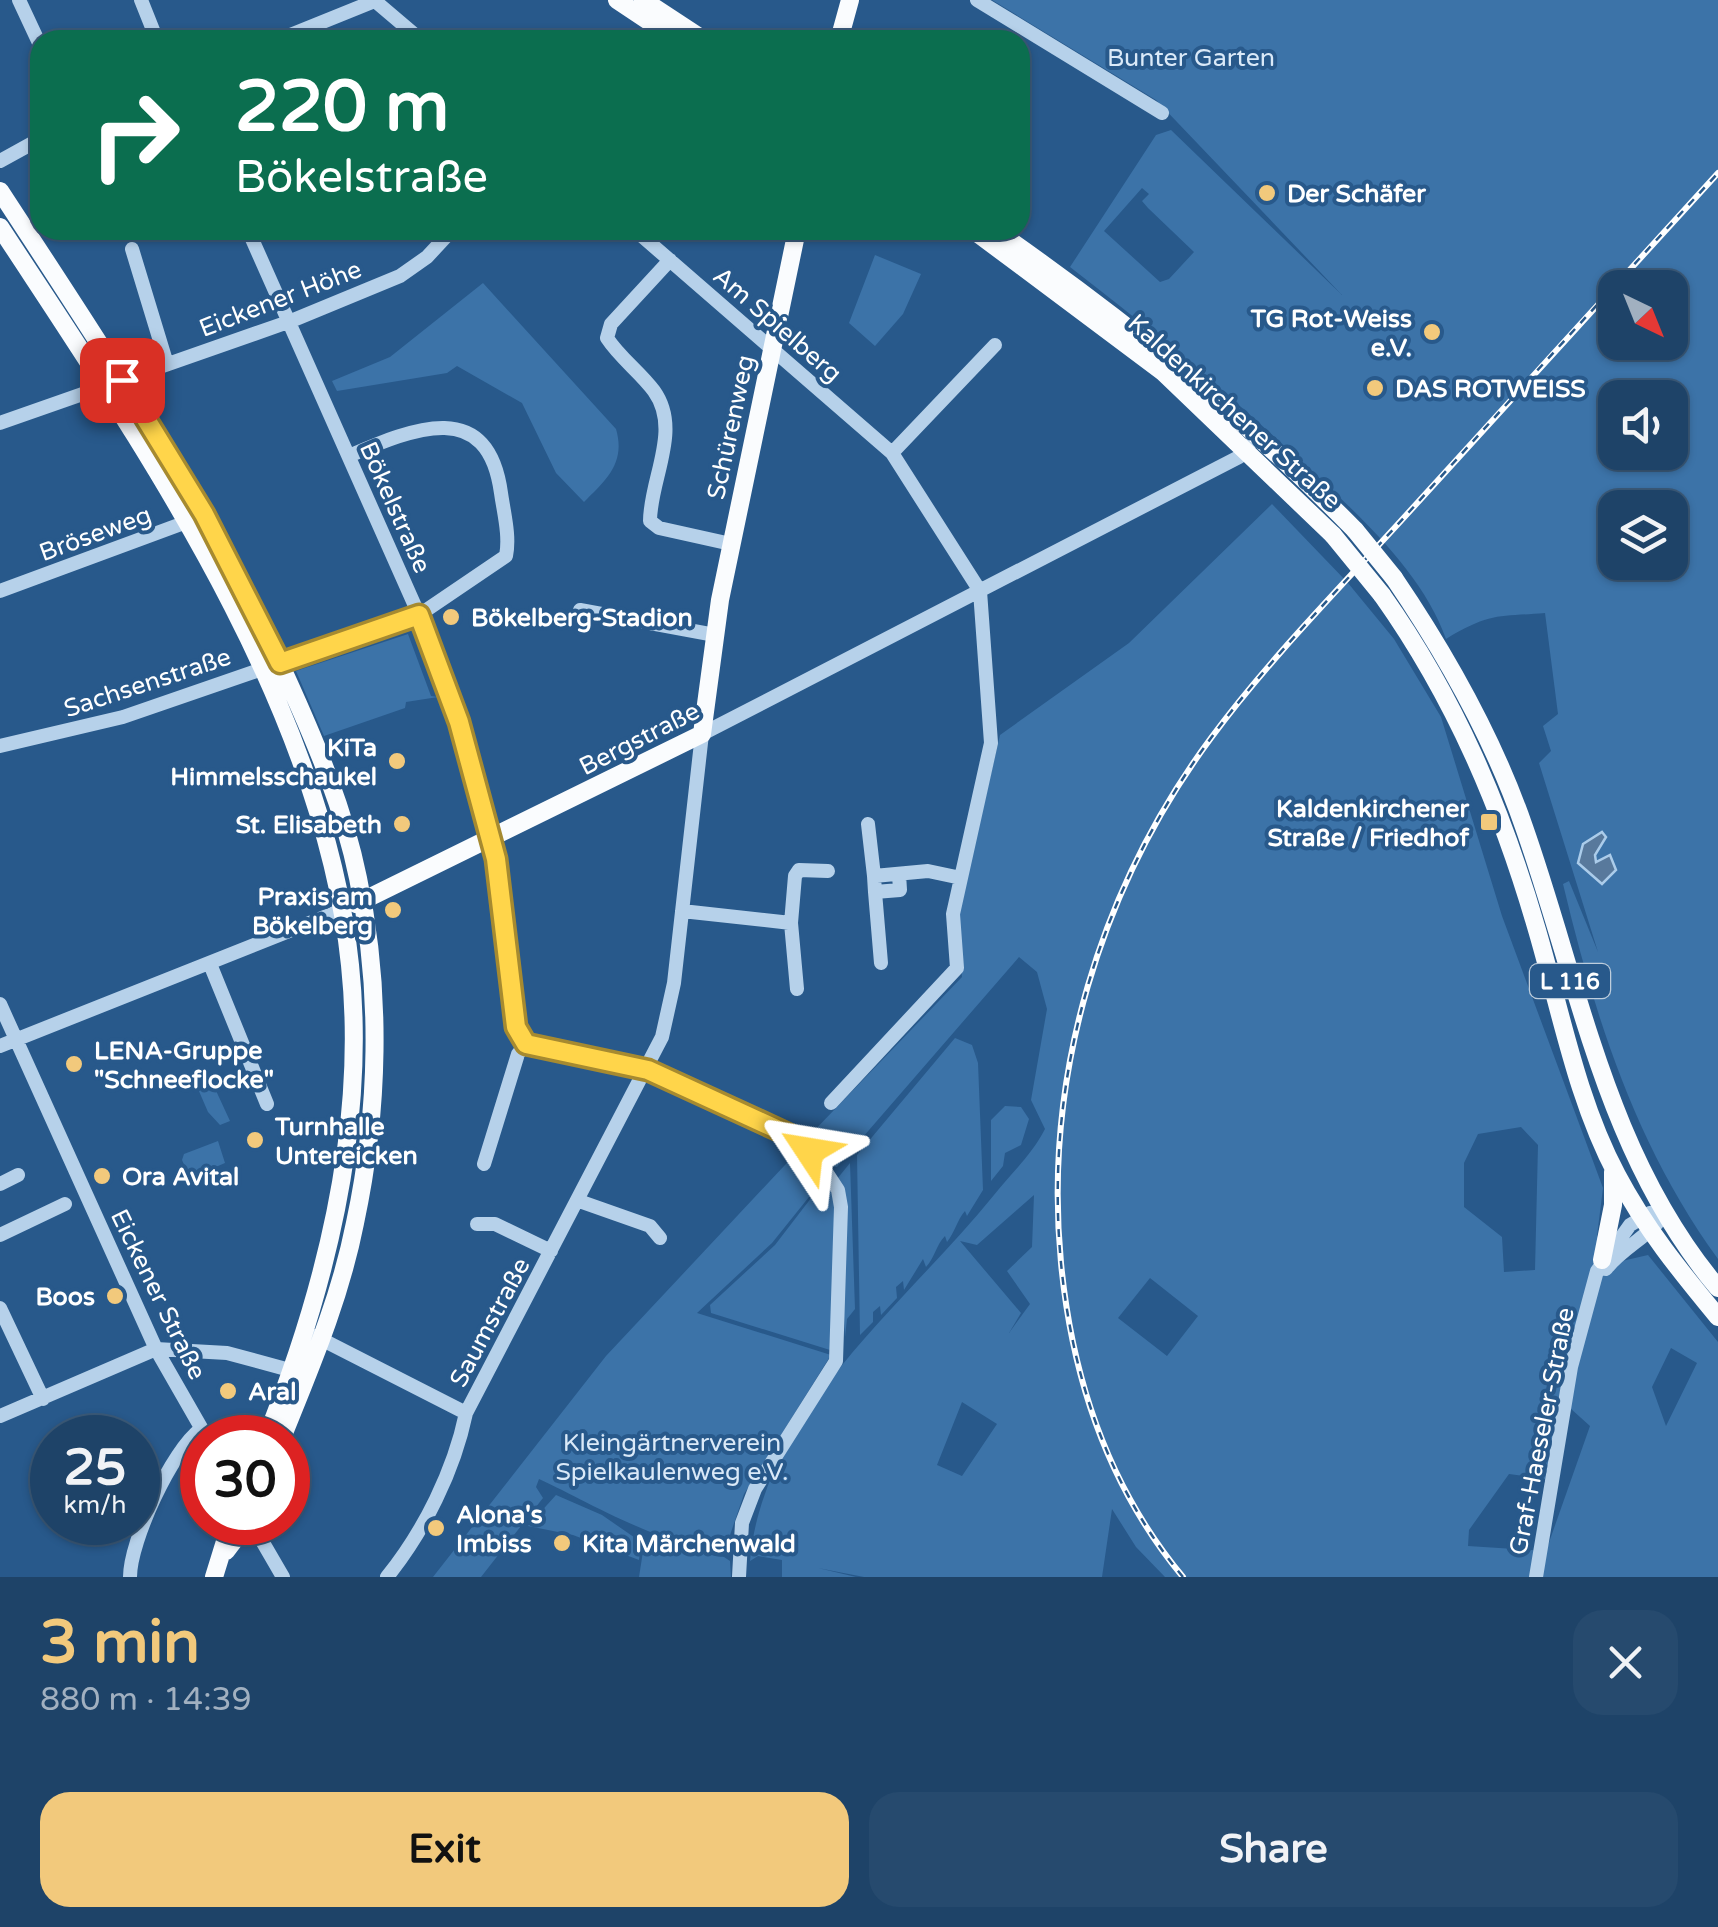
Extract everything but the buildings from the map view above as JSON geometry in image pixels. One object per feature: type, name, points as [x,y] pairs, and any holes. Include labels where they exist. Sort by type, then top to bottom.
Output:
[{"type":"main road","points":[[617,0],[662,30]]},
{"type":"main road","points":[[643,0],[689,30]]},
{"type":"main road","points":[[841,30],[850,0]]},
{"type":"main road","points":[[0,191],[30,237]]},
{"type":"main road","points":[[0,226],[104,387],[196,518],[301,764],[342,910],[351,984],[351,1112],[332,1222],[289,1415]]},
{"type":"main road","points":[[32,240],[122,380],[280,663],[326,768],[362,902],[372,972],[372,1098],[355,1224],[324,1340],[301,1371],[278,1415]]},
{"type":"main road","name":"Schürenweg","points":[[702,734],[714,635],[731,544],[795,240]]},
{"type":"main road","name":"Kaldenkirchener Straße","points":[[985,240],[1252,441],[1355,530],[1394,578],[1457,677],[1505,773],[1617,1121],[1664,1212],[1718,1288]]},
{"type":"main road","name":"Kaldenkirchener Straße","points":[[1009,240],[1171,359],[1252,441],[1382,594],[1436,674],[1487,780],[1536,924],[1586,1101],[1612,1166],[1645,1224],[1718,1317]]},
{"type":"main road","name":"Bergstraße","points":[[342,910],[702,734]]},
{"type":"main road","points":[[1602,1260],[1613,1205],[1612,1166]]},
{"type":"main road","points":[[214,1577],[225,1545]]},
{"type":"main road","points":[[223,1554],[230,1545]]},
{"type":"street","points":[[19,0],[33,30]]},
{"type":"street","points":[[142,0],[153,30]]},
{"type":"street","points":[[302,30],[376,0],[410,30]]},
{"type":"street","points":[[977,0],[1026,30]]},
{"type":"street","points":[[1030,32],[1162,113]]},
{"type":"street","points":[[0,161],[30,144]]},
{"type":"street","name":"Bökelstraße","points":[[253,240],[419,615],[459,722],[491,840],[516,1027],[526,1044]]},
{"type":"street","name":"Eickener Höhe","points":[[0,423],[291,321],[400,276],[443,240]]},
{"type":"street","name":"Am Spielberg","points":[[647,240],[892,452],[980,591]]},
{"type":"street","points":[[132,249],[167,364]]},
{"type":"street","points":[[670,260],[611,324],[607,338],[655,392],[665,413],[664,444],[650,521],[731,544]]},
{"type":"street","points":[[892,452],[995,345]]},
{"type":"street","name":"Sachsenstraße","points":[[0,746],[123,717],[419,615],[506,556],[500,484],[486,445],[460,427],[387,440],[349,456]]},
{"type":"street","name":"Bergstraße","points":[[702,734],[1238,457],[1252,441]]},
{"type":"street","name":"Bröseweg","points":[[0,591],[196,518]]},
{"type":"street","points":[[831,1103],[957,968],[953,914],[991,743],[980,591]]},
{"type":"street","points":[[580,610],[714,635]]},
{"type":"street","name":"Schürenweg","points":[[648,1070],[670,1008],[702,734]]},
{"type":"street","points":[[868,824],[881,964]]},
{"type":"street","points":[[797,988],[790,923],[799,870],[828,871]]},
{"type":"street","points":[[874,884],[899,874],[928,871],[961,878]]},
{"type":"street","name":"Bergstraße","points":[[0,1046],[342,910]]},
{"type":"street","points":[[682,911],[790,923]]},
{"type":"street","points":[[210,964],[267,1104]]},
{"type":"street","name":"Eickener Straße","points":[[0,1004],[76,1199],[194,1415]]},
{"type":"street","points":[[484,1164],[518,1054],[526,1044],[648,1070],[796,1138],[838,1190],[841,1206],[836,1361],[754,1489],[742,1523],[739,1577]]},
{"type":"street","name":"Saumstraße","points":[[387,1577],[427,1514],[461,1438],[466,1413],[648,1070]]},
{"type":"street","points":[[0,1184],[18,1175]]},
{"type":"street","points":[[0,1235],[76,1199]]},
{"type":"street","points":[[579,1200],[650,1226],[660,1238]]},
{"type":"street","name":"Graf-Haeseler-Straße","points":[[1536,1577],[1559,1429],[1602,1260],[1645,1224],[1660,1224],[1664,1212]]},
{"type":"street","name":"Saumstraße","points":[[478,1224],[495,1224],[552,1251]]},
{"type":"street","name":"Graf-Haeseler-Straße","points":[[1591,1293],[1615,1256],[1645,1224]]},
{"type":"street","points":[[0,1308],[44,1399]]},
{"type":"street","name":"Saumstraße","points":[[307,1327],[324,1340],[466,1413]]},
{"type":"street","points":[[0,1416],[156,1349],[227,1353],[301,1371]]},
{"type":"street","points":[[130,1577],[138,1530],[180,1453]]},
{"type":"street","points":[[263,1545],[283,1577]]},
{"type":"green space","name":"Bunter Garten","points":[[992,0],[1718,0],[1718,1259],[1689,1216],[1641,1126],[1604,1032],[1575,934],[1563,884],[1569,881],[1598,952],[1539,763],[1551,751],[1543,726],[1558,714],[1545,613],[1485,620],[1446,639],[1436,615],[1406,568],[1348,506],[1221,390],[1070,267],[1156,135],[1171,130],[1342,295],[1156,100]],"holes":[[[1142,188],[1149,194],[1142,201],[1194,252],[1169,279],[1160,282],[1104,231]]]},
{"type":"green space","points":[[875,255],[921,274],[903,314],[875,346],[849,323]]},
{"type":"green space","points":[[483,283],[616,429],[616,461],[584,502],[556,473],[522,403],[457,366],[447,373],[337,391],[332,381],[390,357]]},
{"type":"green space","points":[[1272,504],[1348,583],[1394,639],[1441,717],[1502,916],[1603,1188],[1597,1236],[1622,1261],[1648,1255],[1718,1342],[1718,1577],[1165,1577],[1136,1547],[1112,1509],[1102,1577],[864,1577],[818,1568],[856,1577],[782,1577],[782,1560],[758,1556],[750,1561],[761,1507],[781,1456],[809,1409],[881,1320],[1021,1163],[1045,1129],[1031,1100],[1047,1009],[1037,972],[1019,957],[837,1167],[829,1166],[809,1136],[962,977],[957,920],[1000,735],[1129,643]],"holes":[[[1521,1127],[1538,1145],[1535,1270],[1504,1272],[1502,1237],[1464,1207],[1464,1163],[1478,1134]],[[1034,1195],[1032,1247],[1007,1271],[1030,1304],[1009,1333],[1021,1313],[960,1241],[977,1245]],[[1150,1278],[1198,1316],[1167,1356],[1118,1318]],[[1671,1348],[1697,1363],[1666,1426],[1652,1387]],[[1560,1399],[1590,1426],[1546,1551],[1468,1546],[1469,1530],[1509,1474],[1545,1479]],[[962,1402],[997,1424],[962,1476],[937,1465]]]},
{"type":"green space","points":[[408,634],[431,696],[438,697],[406,702],[405,708],[324,736],[296,671]]},
{"type":"green space","points":[[955,1038],[972,1045],[978,1063],[983,1190],[967,1216],[965,1211],[962,1215],[947,1242],[945,1236],[942,1240],[926,1267],[923,1259],[904,1290],[903,1281],[896,1287],[897,1298],[881,1315],[880,1306],[873,1312],[873,1322],[860,1335],[857,1155]]},
{"type":"green space","points":[[206,1069],[230,1121],[220,1125],[208,1112],[192,1075]]},
{"type":"green space","points":[[1005,1106],[1021,1107],[1029,1119],[1021,1145],[1005,1153],[1003,1166],[991,1181],[991,1120]]},
{"type":"green space","points":[[218,1141],[225,1163],[190,1178],[182,1160],[184,1154]]},
{"type":"green space","name":"Kleingärtnerverein Spielkaulenweg e.V.","points":[[799,1150],[815,1171],[817,1187],[772,1243],[697,1313],[831,1355],[744,1494],[728,1541],[712,1546],[663,1537],[539,1479],[536,1487],[543,1498],[481,1577],[433,1577],[606,1356]]},
{"type":"green space","points":[[850,1163],[855,1309],[847,1319],[845,1337],[837,1179]]},
{"type":"green space","points":[[830,1182],[837,1202],[830,1350],[711,1313],[710,1305],[775,1245],[818,1189],[827,1191]]},
{"type":"green space","points":[[556,1495],[602,1515],[641,1542],[639,1560],[573,1535],[528,1526]]},
{"type":"green space","name":"Kleingärtnerverein Spielkaulenweg e.V.","points":[[644,1545],[724,1557],[730,1561],[731,1577],[639,1577]]},
{"type":"shaded area","points":[[1602,832],[1606,837],[1595,855],[1596,862],[1610,855],[1616,870],[1602,884],[1578,863],[1583,844]]},
{"type":"railway","points":[[1183,1577],[1134,1507],[1098,1430],[1074,1348],[1061,1263],[1061,1123],[1071,1054],[1110,921],[1138,857],[1172,796],[1257,679],[1718,173]]},
{"type":"place","name":"Der Schäfer","points":[[1267,193]]},
{"type":"place","name":"TG Rot-Weiss e.V.","points":[[1432,332]]},
{"type":"place","name":"DAS ROTWEISS","points":[[1375,388]]},
{"type":"place","name":"Bökelberg-Stadion","points":[[451,617]]},
{"type":"place","name":"KiTa Himmelsschaukel","points":[[397,761]]},
{"type":"place","name":"Kaldenkirchener Straße / Friedhof","points":[[1489,822]]},
{"type":"place","name":"St. Elisabeth","points":[[402,824]]},
{"type":"place","name":"Praxis am Bökelberg","points":[[393,910]]},
{"type":"place","name":"LENA-Gruppe \"Schneeflocke\"","points":[[74,1064]]},
{"type":"place","name":"Turnhalle Untereicken","points":[[255,1140]]},
{"type":"place","name":"Ora Avital","points":[[102,1176]]},
{"type":"place","name":"Boos","points":[[115,1296]]},
{"type":"place","name":"Aral","points":[[228,1391]]},
{"type":"place","name":"Alona's Imbiss","points":[[436,1528]]},
{"type":"place","name":"Kita Märchenwald","points":[[562,1543]]},
{"type":"route","points":[[122,380],[204,514],[280,663],[419,615],[459,722],[496,859],[516,1027],[526,1044],[660,1074],[796,1138],[809,1151]]}]
